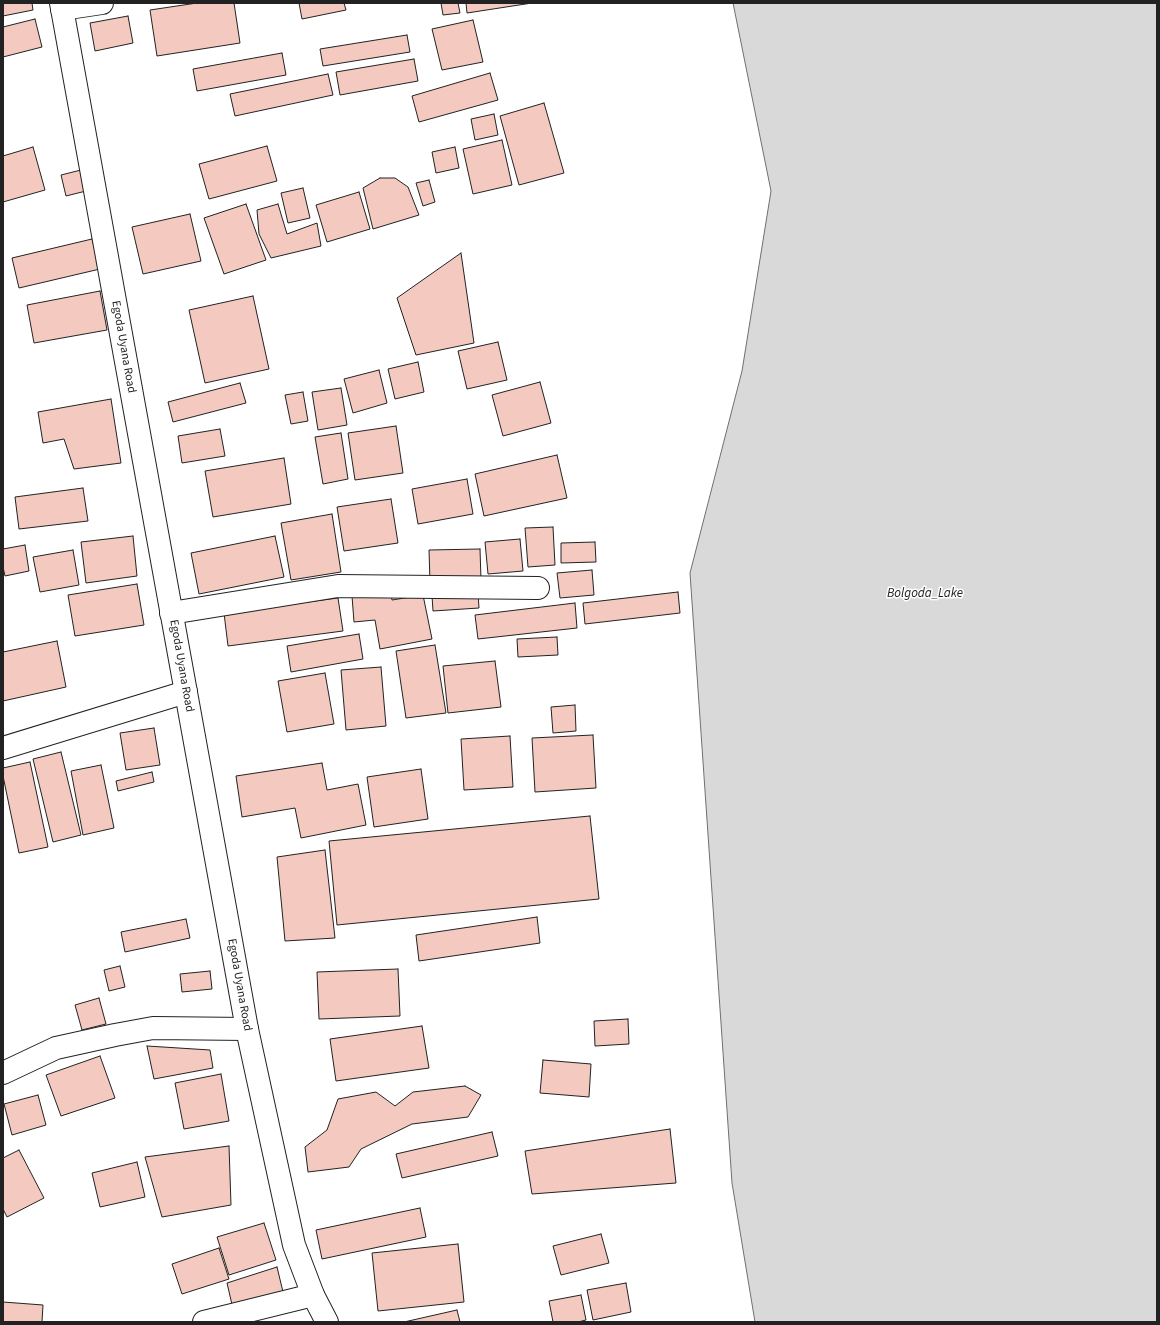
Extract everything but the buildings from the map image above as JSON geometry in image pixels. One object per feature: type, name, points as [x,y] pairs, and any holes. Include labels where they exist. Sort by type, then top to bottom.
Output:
[{"type":"main road","points":[[61,6],[102,3]]},
{"type":"main road","name":"Egoda Uyana Road","points":[[61,6],[247,1029],[294,1245],[313,1295],[327,1322]]},
{"type":"main road","points":[[171,613],[338,586],[538,588]]},
{"type":"main road","points":[[3,748],[186,692]]},
{"type":"main road","points":[[3,1073],[56,1048],[123,1033],[153,1028],[247,1029]]},
{"type":"main road","points":[[204,1322],[313,1295]]},
{"type":"water","name":"Bolgoda_Lake","points":[[733,3],[1157,3],[1157,1322],[755,1322],[732,1183],[690,573],[742,371],[771,191]]}]
